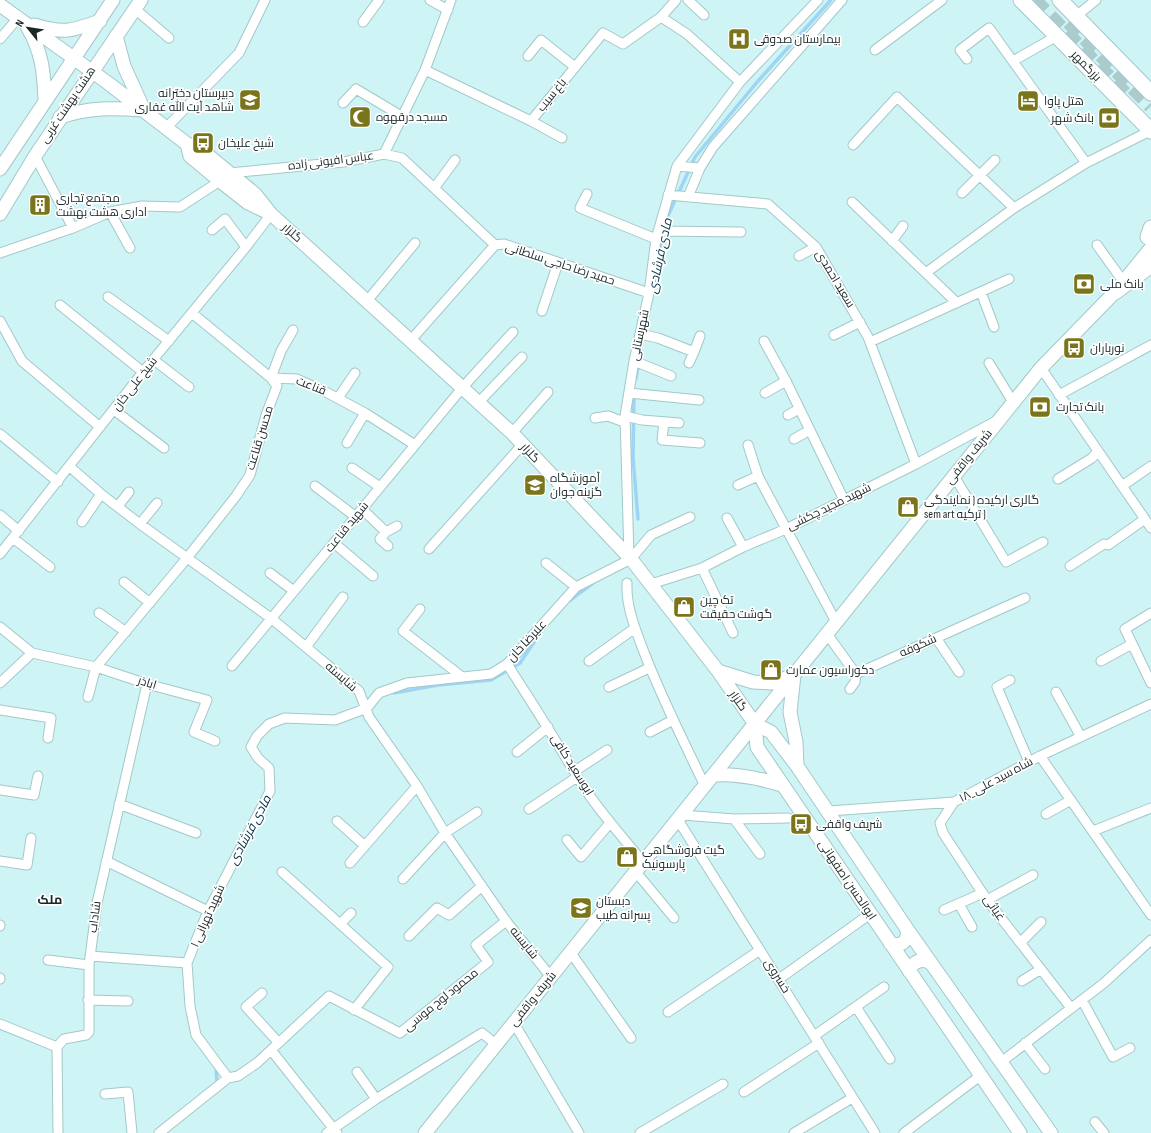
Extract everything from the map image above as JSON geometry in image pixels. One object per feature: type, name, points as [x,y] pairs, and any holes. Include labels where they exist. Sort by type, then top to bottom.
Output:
[{"type":"main road","name":"هشت بهشت غربی","points":[[0,169],[45,100],[76,59],[113,0]]},
{"type":"main road","name":"بزرگمهر","points":[[1021,0],[1151,132]]},
{"type":"main road","points":[[1060,0],[1151,93]]},
{"type":"main road","name":"هشت بهشت غربی","points":[[0,214],[60,117],[138,4]]},
{"type":"main road","name":"گلزار","points":[[0,5],[76,59],[167,127],[187,144],[198,147],[225,177],[255,194],[271,214],[479,402],[512,434],[630,558],[718,672],[755,724]]},
{"type":"main road","points":[[21,20],[53,31],[70,31],[100,21]]},
{"type":"main road","points":[[21,20],[37,44],[44,71],[45,100]]},
{"type":"main road","points":[[60,117],[82,110],[112,107],[144,110],[124,66],[116,36]]},
{"type":"main road","name":"شریف واقفی","points":[[1115,292],[1120,277],[1150,237]]},
{"type":"main road","name":"شریف واقفی","points":[[425,1133],[1041,368],[1115,292],[1150,237]]},
{"type":"main road","points":[[1115,292],[1151,265]]},
{"type":"main road","points":[[718,672],[753,682],[772,683],[794,675],[790,712],[796,742],[797,766]]},
{"type":"main road","name":"ابوالحسن اصفهانی","points":[[755,724],[771,732],[797,766],[829,811],[907,929],[1000,1063],[1051,1133]]},
{"type":"main road","name":"ابوالحسن اصفهانی","points":[[755,724],[757,747],[1020,1133]]},
{"type":"main road","points":[[714,775],[741,775],[782,785]]},
{"type":"main road","points":[[890,944],[895,945],[904,942],[907,938],[907,929]]},
{"type":"main road","points":[[909,971],[914,963],[918,961],[927,961],[931,963]]},
{"type":"street","points":[[167,127],[239,53],[265,0]]},
{"type":"street","points":[[363,22],[379,0]]},
{"type":"street","points":[[430,0],[448,10]]},
{"type":"street","name":"عباس افیونی زاده","points":[[225,177],[344,162],[384,154],[425,70],[451,0]]},
{"type":"street","points":[[676,0],[661,17],[687,34],[740,82]]},
{"type":"street","points":[[688,0],[704,15]]},
{"type":"street","name":"شهرستانی","points":[[630,558],[625,419],[634,361],[650,293],[657,235],[677,166],[740,82],[818,0]]},
{"type":"street","points":[[688,197],[700,168],[713,147],[842,0]]},
{"type":"street","points":[[875,50],[942,0]]},
{"type":"street","points":[[1075,17],[1096,0]]},
{"type":"street","points":[[138,4],[169,38]]},
{"type":"street","name":"باغ سیب","points":[[425,70],[531,121],[603,33],[623,44],[661,17]]},
{"type":"street","points":[[0,39],[21,20]]},
{"type":"street","points":[[967,59],[960,50],[989,28],[1086,163]]},
{"type":"street","points":[[1013,61],[1057,36]]},
{"type":"street","points":[[528,56],[541,40],[575,67]]},
{"type":"street","points":[[343,103],[356,89],[403,117]]},
{"type":"street","points":[[853,145],[897,97],[1014,208]]},
{"type":"street","points":[[531,121],[562,138]]},
{"type":"street","points":[[927,272],[1014,208],[1086,163],[1151,132]]},
{"type":"street","name":"حمید رضا حاجی سلطانی","points":[[384,154],[402,158],[435,187],[495,245],[504,244],[650,293]]},
{"type":"street","points":[[35,156],[73,228]]},
{"type":"street","points":[[435,187],[455,160]]},
{"type":"street","points":[[962,193],[995,160]]},
{"type":"street","points":[[677,166],[700,168]]},
{"type":"street","points":[[0,253],[73,228],[110,212],[142,206],[180,207],[225,177]]},
{"type":"street","points":[[587,194],[580,208],[657,235],[672,230],[741,232]]},
{"type":"street","name":"سعید احمدی","points":[[668,195],[768,204],[816,247],[870,342],[916,464]]},
{"type":"street","points":[[852,202],[892,241],[927,272],[957,303]]},
{"type":"street","points":[[110,212],[130,248]]},
{"type":"street","name":"شیخ علی خان","points":[[0,554],[70,467],[143,372],[246,247],[271,214]]},
{"type":"street","points":[[212,230],[225,219],[246,247]]},
{"type":"street","points":[[892,241],[903,226]]},
{"type":"street","points":[[367,301],[415,243]]},
{"type":"street","points":[[411,340],[495,245]]},
{"type":"street","points":[[1097,245],[1120,277]]},
{"type":"street","points":[[799,256],[816,247]]},
{"type":"street","points":[[542,310],[558,263]]},
{"type":"street","points":[[870,342],[1009,279]]},
{"type":"street","points":[[981,292],[994,328]]},
{"type":"street","points":[[108,297],[169,340]]},
{"type":"street","points":[[60,305],[143,372]]},
{"type":"street","points":[[192,313],[271,378]]},
{"type":"street","points":[[0,321],[22,361],[100,427]]},
{"type":"street","points":[[834,335],[860,322]]},
{"type":"street","name":"محسن قناعت","points":[[187,558],[236,496],[250,475],[266,415],[277,386],[271,378],[281,351],[293,330]]},
{"type":"street","name":"شهید قناعت","points":[[232,666],[463,387],[513,332]]},
{"type":"street","points":[[640,334],[658,338],[694,352]]},
{"type":"street","points":[[689,363],[700,336]]},
{"type":"street","points":[[764,341],[786,381],[844,500]]},
{"type":"street","points":[[1059,395],[1150,348]]},
{"type":"street","points":[[479,402],[522,357]]},
{"type":"street","points":[[154,360],[189,387]]},
{"type":"street","points":[[634,361],[671,376]]},
{"type":"street","points":[[989,363],[1014,402]]},
{"type":"street","points":[[1041,368],[1151,528]]},
{"type":"street","points":[[338,398],[355,373]]},
{"type":"street","name":"قناعت","points":[[271,378],[297,379],[338,398],[365,413],[415,445]]},
{"type":"street","points":[[765,393],[786,381]]},
{"type":"street","points":[[512,434],[548,392]]},
{"type":"street","points":[[629,393],[699,400]]},
{"type":"street","points":[[788,415],[799,409]]},
{"type":"street","points":[[114,410],[164,448]]},
{"type":"street","points":[[347,443],[365,413]]},
{"type":"street","points":[[595,418],[608,416],[625,419],[679,423]]},
{"type":"street","name":"شهید مجید چکشی","points":[[651,584],[702,568],[743,547],[786,529],[916,464],[1001,418]]},
{"type":"street","points":[[664,422],[662,440],[700,444]]},
{"type":"street","points":[[794,439],[810,430]]},
{"type":"street","points":[[0,434],[58,482]]},
{"type":"street","points":[[429,549],[522,445]]},
{"type":"street","points":[[748,445],[758,476],[786,529],[790,532],[836,622]]},
{"type":"street","points":[[1058,479],[1092,458],[1098,451]]},
{"type":"street","points":[[1122,486],[1151,466]]},
{"type":"street","name":"شایسته","points":[[70,467],[101,494],[140,524],[272,619],[359,691],[367,708],[369,717],[418,786],[445,833],[506,921],[551,977]]},
{"type":"street","points":[[352,468],[380,487]]},
{"type":"street","points":[[738,485],[758,476]]},
{"type":"street","points":[[954,476],[1006,562],[1043,542]]},
{"type":"street","points":[[315,486],[356,517]]},
{"type":"street","points":[[118,506],[129,492]]},
{"type":"street","points":[[82,522],[101,494]]},
{"type":"street","points":[[140,524],[157,503]]},
{"type":"street","points":[[362,509],[386,532]]},
{"type":"street","points":[[0,515],[16,535],[50,568]]},
{"type":"street","points":[[630,558],[651,534],[690,517]]},
{"type":"street","points":[[727,518],[743,547]]},
{"type":"street","points":[[1070,566],[1104,544],[1108,545],[1145,518]]},
{"type":"street","points":[[388,546],[380,539],[386,532],[397,526]]},
{"type":"street","points":[[334,542],[373,576]]},
{"type":"street","points":[[88,697],[96,667],[187,558]]},
{"type":"street","name":"علیرضا خان","points":[[367,708],[380,693],[407,683],[461,676],[491,674],[507,664],[576,588],[630,558]]},
{"type":"street","points":[[546,563],[576,588]]},
{"type":"street","points":[[702,568],[733,634]]},
{"type":"street","points":[[270,573],[294,591]]},
{"type":"street","points":[[124,582],[150,603]]},
{"type":"street","points":[[627,582],[626,596],[649,668],[705,786]]},
{"type":"street","points":[[306,647],[343,597]]},
{"type":"street","name":"شکوفه","points":[[856,674],[1025,598]]},
{"type":"street","points":[[420,609],[403,631],[461,676]]},
{"type":"street","points":[[99,613],[126,632]]},
{"type":"street","points":[[1151,613],[1125,629],[1151,683]]},
{"type":"street","points":[[0,627],[32,654],[0,682]]},
{"type":"street","points":[[589,661],[635,628]]},
{"type":"street","points":[[827,634],[856,674],[855,682],[850,689]]},
{"type":"street","points":[[936,638],[959,672]]},
{"type":"street","points":[[1102,661],[1132,644]]},
{"type":"street","name":"اباذر","points":[[32,654],[96,667],[147,684],[207,700],[194,732],[215,741]]},
{"type":"street","name":"ابوسعید کافی","points":[[507,664],[548,727],[576,774],[674,918]]},
{"type":"street","points":[[609,687],[649,668]]},
{"type":"street","points":[[1010,680],[996,687],[1029,762]]},
{"type":"street","name":"شاداب","points":[[57,1047],[64,1039],[86,1035],[88,1032],[90,961],[96,903],[147,684]]},
{"type":"street","points":[[1056,692],[1081,737]]},
{"type":"street","name":"۱۸_شاه سید علی","points":[[829,811],[954,802],[1040,756],[1151,704]]},
{"type":"street","name":"شهید تهرانی ۱","points":[[228,1078],[196,1035],[190,1006],[187,963],[208,911],[270,791],[269,768],[258,758],[251,747],[257,736],[269,724],[285,718],[335,720],[367,708]]},
{"type":"street","points":[[0,710],[50,718],[48,738]]},
{"type":"street","points":[[650,732],[673,720]]},
{"type":"street","points":[[517,752],[548,727]]},
{"type":"street","points":[[529,809],[607,750]]},
{"type":"street","points":[[1040,756],[1151,915]]},
{"type":"street","points":[[0,790],[34,795],[38,776]]},
{"type":"street","points":[[350,863],[418,786]]},
{"type":"street","points":[[1046,814],[1071,800]]},
{"type":"street","name":"غیاثی","points":[[954,802],[940,823],[943,833],[985,897],[1015,938],[1021,942],[1071,1008]]},
{"type":"street","points":[[119,804],[196,833]]},
{"type":"street","points":[[1092,831],[1151,808]]},
{"type":"street","points":[[403,879],[445,833],[477,812]]},
{"type":"street","points":[[680,817],[734,819],[788,818]]},
{"type":"street","name":"خسروی","points":[[680,817],[760,950],[875,1133]]},
{"type":"street","points":[[734,819],[760,854]]},
{"type":"street","points":[[337,821],[365,846]]},
{"type":"street","points":[[567,840],[581,856],[610,823]]},
{"type":"street","points":[[0,861],[27,865],[31,838]]},
{"type":"street","points":[[106,861],[208,911]]},
{"type":"street","points":[[282,872],[388,967],[354,1010]]},
{"type":"street","points":[[944,910],[985,897],[1033,875]]},
{"type":"street","points":[[409,936],[437,908],[449,915],[482,886]]},
{"type":"street","points":[[492,899],[500,894]]},
{"type":"street","points":[[959,904],[972,927]]},
{"type":"street","points":[[340,924],[351,913]]},
{"type":"street","points":[[779,979],[870,914]]},
{"type":"street","name":"محمود لوح موسی","points":[[159,1133],[228,1078],[238,1076],[271,1050],[329,996],[400,1033],[488,962],[476,946],[506,921]]},
{"type":"street","points":[[1021,942],[1041,922]]},
{"type":"street","points":[[1000,1063],[1082,1000],[1151,940]]},
{"type":"street","points":[[668,1012],[760,950]]},
{"type":"street","points":[[571,953],[632,1038]]},
{"type":"street","points":[[48,960],[187,963]]},
{"type":"street","points":[[1022,981],[1041,969]]},
{"type":"street","points":[[744,1092],[816,1040],[856,1007],[884,987]]},
{"type":"street","points":[[262,993],[246,1006],[278,1042]]},
{"type":"street","points":[[88,1000],[128,1001]]},
{"type":"street","points":[[1082,1000],[1114,1057],[1130,1048]]},
{"type":"street","points":[[856,1007],[890,1059]]},
{"type":"street","points":[[514,1023],[579,1133]]},
{"type":"street","points":[[0,1024],[57,1047],[58,1133]]},
{"type":"street","points":[[271,1050],[332,1132],[376,1099],[482,1033],[497,1045]]},
{"type":"street","points":[[1025,1043],[1045,1069]]},
{"type":"street","points":[[357,1072],[376,1099]]},
{"type":"street","points":[[904,1133],[980,1076]]},
{"type":"street","points":[[640,1133],[723,1084]]},
{"type":"street","points":[[105,1094],[128,1092],[132,1133]]},
{"type":"street","points":[[794,1133],[852,1098]]},
{"type":"street","points":[[1095,1122],[1104,1133]]},
{"type":"waterway","name":"مادی فرشادی","points":[[657,262],[666,220],[695,157],[758,81],[831,0]]},
{"type":"waterway","name":"مادی فرشادی","points":[[636,378],[641,351]]},
{"type":"waterway","name":"مادی فرشادی","points":[[634,394],[633,457],[638,519]]},
{"type":"waterway","name":"مادی فرشادی","points":[[569,601],[593,583]]},
{"type":"waterway","name":"مادی فرشادی","points":[[394,693],[438,685],[491,680],[520,663],[542,630]]},
{"type":"waterway","name":"مادی فرشادی","points":[[216,1066],[217,1085]]},
{"type":"tunnel","points":[[1034,0],[1129,98]]},
{"type":"tunnel","points":[[1069,22],[1151,106]]},
{"type":"place","name":"بیمارستان صدوقی","points":[[739,39]]},
{"type":"place","name":"دبیرستان دخترانه شاهد آیت الله غفاری","points":[[250,100]]},
{"type":"place","name":"هتل پاوا","points":[[1028,101]]},
{"type":"place","name":"مسجد درقهوه","points":[[360,117]]},
{"type":"place","name":"بانک شهر","points":[[1109,118]]},
{"type":"place","name":"شیخ علیخان","points":[[203,143]]},
{"type":"place","name":"مجتمع تجاری اداری هشت بهشت","points":[[40,205]]},
{"type":"place","name":"بانک ملی","points":[[1084,284]]},
{"type":"place","name":"نورباران","points":[[1074,348]]},
{"type":"place","name":"بانک تجارت","points":[[1040,407]]},
{"type":"place","name":"آموزشگاه گزینه جوان","points":[[535,485]]},
{"type":"place","name":"گالری ارکیده ( نمایندگی sem art ترکیه )","points":[[908,507]]},
{"type":"place","name":"تک چین گوشت حقیقت","points":[[684,607]]},
{"type":"place","name":"دکوراسیون عمارت","points":[[771,670]]},
{"type":"place","name":"شریف واقفی","points":[[801,824]]},
{"type":"place","name":"گیت فروشگاهی پارسونیک","points":[[627,857]]},
{"type":"place","name":"دبستان پسرانه طیب","points":[[581,908]]},
{"type":"district","name":"ملک","points":[[50,900]]}]
